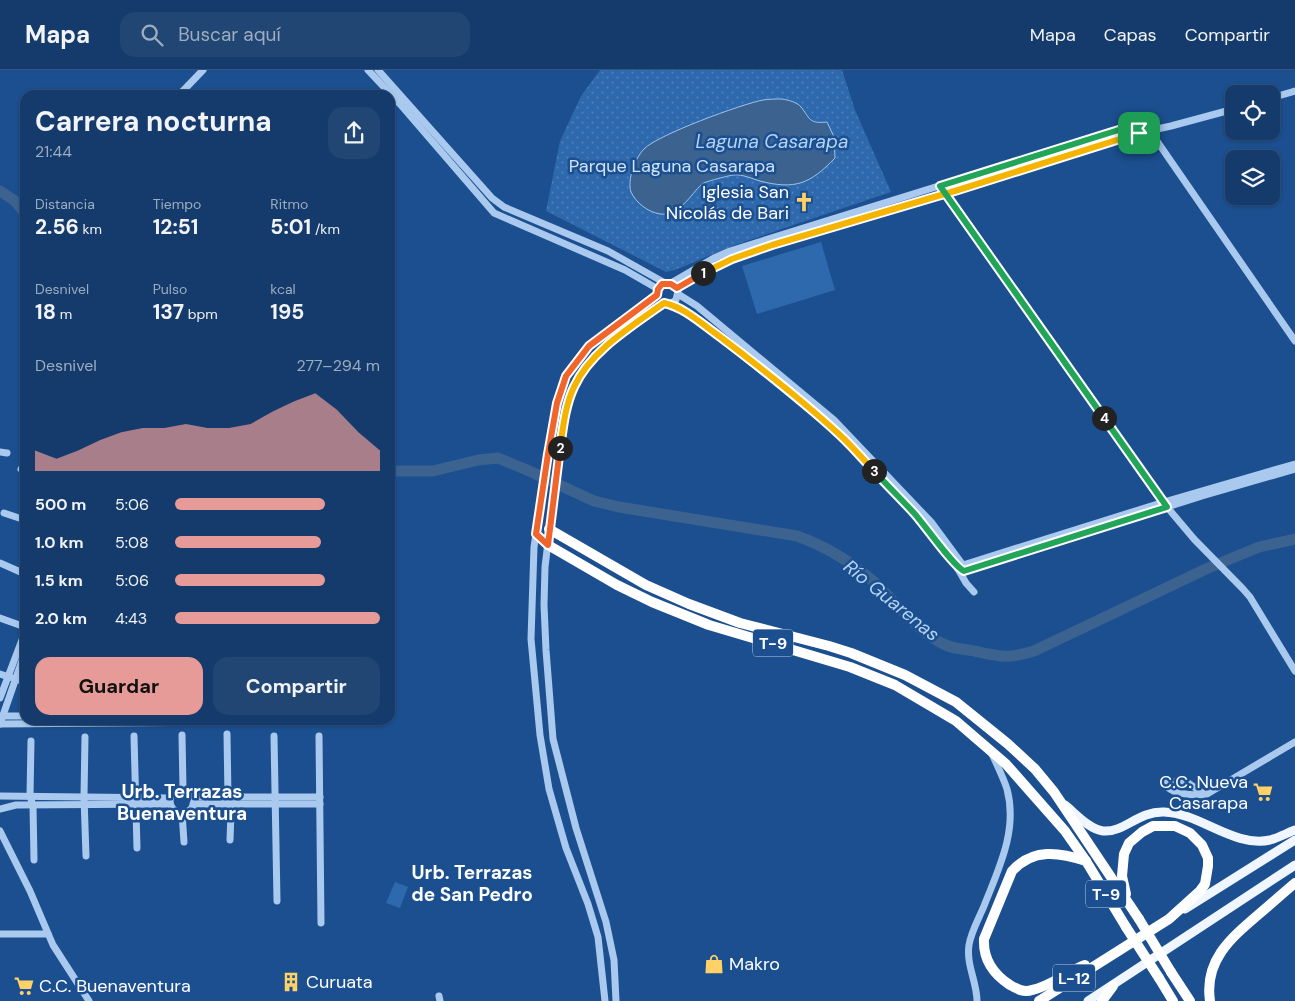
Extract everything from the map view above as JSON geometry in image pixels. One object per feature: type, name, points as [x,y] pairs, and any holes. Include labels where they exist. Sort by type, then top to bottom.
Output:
[{"type":"highway","name":"T-9","points":[[549,529],[646,585],[689,604],[740,623],[829,646],[872,660],[905,674],[956,702],[1035,769],[1061,802],[1128,900],[1190,1001]]},
{"type":"highway","name":"T-9","points":[[548,545],[617,585],[652,602],[709,625],[850,667],[895,686],[956,721],[1006,764],[1065,831],[1086,861],[1172,1000]]},
{"type":"highway","points":[[1086,861],[1060,854],[1049,854],[1025,859],[1012,871],[984,939],[988,961],[996,975],[1023,991],[1031,991],[1098,958],[1109,955],[1169,919],[1200,891],[1205,884],[1208,875],[1208,858],[1196,838],[1182,828],[1168,825],[1153,826],[1142,832],[1130,843],[1124,854],[1122,866],[1128,900]]},
{"type":"highway","points":[[1210,1001],[1209,980],[1221,951],[1244,926],[1295,883]]},
{"type":"highway","name":"L-12","points":[[1039,1001],[1109,955]]},
{"type":"highway","points":[[1102,1001],[1112,986]]},
{"type":"main road","points":[[1061,802],[1088,824],[1104,831],[1121,827],[1148,813],[1166,812],[1183,815],[1247,839],[1271,840],[1295,830]]},
{"type":"main road","points":[[1169,919],[1295,840]]},
{"type":"main road","name":"L-12","points":[[1088,1001],[1295,865]]},
{"type":"street","points":[[184,90],[203,70]]},
{"type":"street","points":[[368,70],[388,90]]},
{"type":"street","points":[[378,70],[394,90]]},
{"type":"street","points":[[395,91],[494,214],[618,266],[646,281],[658,292],[660,301],[686,312],[734,348],[840,436],[914,513],[952,559],[966,584],[974,592]]},
{"type":"street","points":[[1280,95],[1295,91]]},
{"type":"street","points":[[395,97],[492,198],[504,207],[608,251],[673,287],[697,306],[834,420],[932,523],[963,566],[969,567]]},
{"type":"street","points":[[605,1001],[598,937],[588,904],[566,848],[549,789],[540,735],[531,639],[531,604],[536,534],[541,497],[561,388],[574,364],[589,346],[658,292],[755,251],[1139,133],[1225,111]]},
{"type":"street","points":[[673,287],[714,258],[730,251],[802,227],[1136,126],[1150,131],[1295,341]]},
{"type":"street","points":[[940,186],[1165,505],[1250,597],[1295,671]]},
{"type":"street","points":[[486,206],[492,198]]},
{"type":"street","points":[[616,1001],[614,960],[606,922],[576,828],[553,739],[544,605],[549,529],[564,423],[573,388],[594,356],[667,304],[676,300],[673,287]]},
{"type":"street","points":[[958,569],[964,571],[969,567],[1295,464]]},
{"type":"street","points":[[1165,505],[1295,469]]},
{"type":"street","points":[[4,513],[20,518]]},
{"type":"street","points":[[536,534],[549,529]]},
{"type":"street","name":"T-9","points":[[536,534],[548,545]]},
{"type":"street","points":[[0,563],[20,572]]},
{"type":"street","points":[[0,618],[20,625]]},
{"type":"street","points":[[20,650],[0,724],[20,724]]},
{"type":"street","points":[[0,698],[20,662]]},
{"type":"street","points":[[0,674],[20,680]]},
{"type":"street","points":[[2,716],[20,716]]},
{"type":"street","points":[[227,734],[228,801],[231,811],[230,840]]},
{"type":"street","points":[[182,735],[183,788]]},
{"type":"street","points":[[134,736],[137,848]]},
{"type":"street","points":[[274,736],[277,901]]},
{"type":"street","points":[[319,736],[321,923]]},
{"type":"street","points":[[84,737],[86,856]]},
{"type":"street","points":[[31,741],[30,796],[33,806],[34,860]]},
{"type":"street","points":[[1204,794],[1187,782],[1163,780],[1164,785],[1170,790],[1204,794],[1215,790],[1295,742]]},
{"type":"street","points":[[977,1001],[977,992],[969,965],[969,943],[1007,845],[1010,819],[1007,789],[991,751]]},
{"type":"street","points":[[183,788],[192,793],[194,801],[189,810],[182,813],[175,811],[170,801],[175,790],[183,788]]},
{"type":"street","points":[[0,796],[170,801]]},
{"type":"street","points":[[0,809],[16,805],[84,805],[135,801]]},
{"type":"street","points":[[194,801],[320,801]]},
{"type":"street","points":[[182,813],[184,842]]},
{"type":"street","points":[[0,831],[30,891],[48,934],[89,1001]]},
{"type":"street","points":[[0,934],[48,934]]},
{"type":"green space","name":"Parque Laguna Casarapa","points":[[600,70],[842,70],[855,110],[891,192],[735,245],[666,272],[546,211],[560,141],[581,96]]},
{"type":"green space","points":[[821,242],[835,290],[757,314],[742,266]]},
{"type":"green space","points":[[395,882],[408,887],[400,908],[386,903]]},
{"type":"water","name":"Laguna Casarapa","points":[[782,99],[799,105],[813,121],[827,122],[834,137],[835,158],[818,174],[793,185],[772,184],[744,176],[732,175],[702,184],[684,204],[667,214],[656,213],[647,209],[633,196],[630,181],[633,169],[641,153],[652,143],[682,128],[737,107],[763,100]]},
{"type":"waterway","name":"Río Guarenas","points":[[0,191],[15,201],[20,207]]},
{"type":"waterway","name":"Río Guarenas","points":[[395,471],[433,471],[478,460],[498,458],[594,501],[619,507],[797,536],[827,549],[855,567],[882,589],[917,626],[937,641],[954,648],[1004,656],[1034,651],[1206,569],[1259,547],[1295,539]]},
{"type":"place","name":"Iglesia San Nicolás de Bari","points":[[804,202]]},
{"type":"place","name":"C.C. Nueva Casarapa","points":[[1263,792]]},
{"type":"place","name":"Makro","points":[[714,964]]},
{"type":"place","name":"Curuata","points":[[291,982]]},
{"type":"place","name":"C.C. Buenaventura","points":[[24,986]]},
{"type":"district","name":"Urb. Terrazas Buenaventura","points":[[182,802]]},
{"type":"district","name":"Urb. Terrazas de San Pedro","points":[[472,883]]},
{"type":"route","points":[[1139,133],[945,194],[772,245],[712,268],[677,288],[668,283],[662,284],[658,289],[657,295],[589,346],[566,376],[557,403],[536,534],[548,545],[558,459],[564,423],[573,388],[594,356],[664,303],[686,312],[734,348],[809,408],[840,436],[914,513],[958,569],[964,571],[1014,557],[1167,507],[945,194],[940,186],[1125,128],[1136,126],[1150,131],[1139,133]]}]
